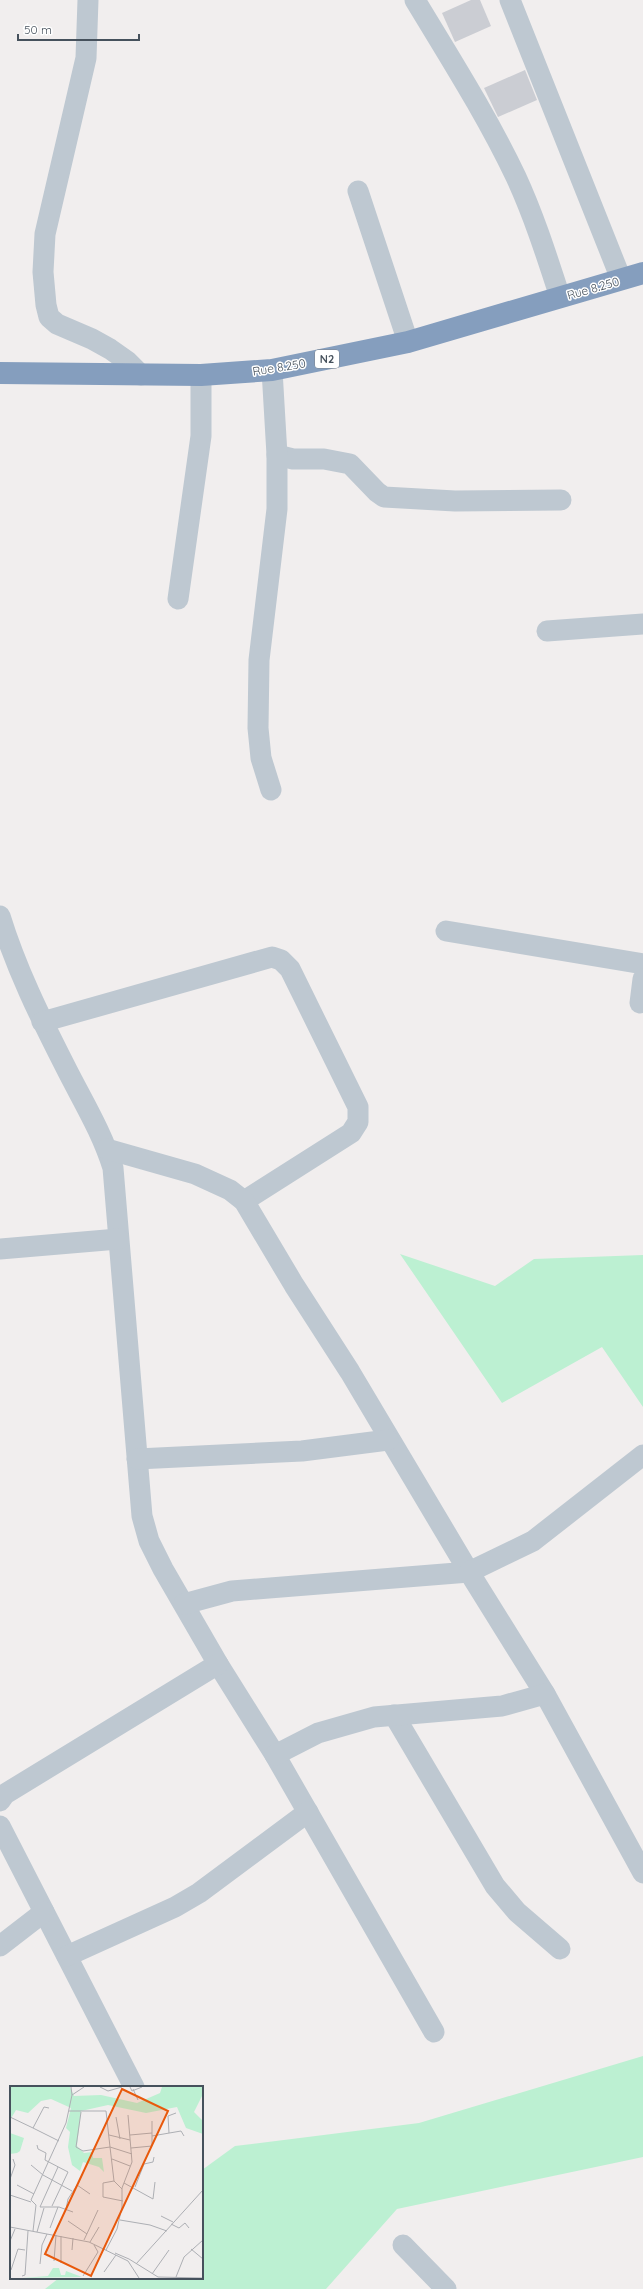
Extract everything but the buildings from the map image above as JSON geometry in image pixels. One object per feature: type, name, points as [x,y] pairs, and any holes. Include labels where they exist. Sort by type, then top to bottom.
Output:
[{"type":"highway","name":"Rue 8.250","points":[[0,373],[201,375],[272,370],[408,342],[643,273]]},
{"type":"street","points":[[88,0],[86,58],[45,234],[43,272],[46,305],[49,318],[57,324],[92,338],[127,361],[141,375]]},
{"type":"street","points":[[415,0],[462,78],[516,177],[540,235],[560,297]]},
{"type":"street","points":[[510,0],[621,279]]},
{"type":"street","points":[[358,191],[408,342]]},
{"type":"street","points":[[271,790],[261,758],[258,728],[259,660],[278,509],[277,455],[272,370]]},
{"type":"street","points":[[178,599],[201,436],[201,375]]},
{"type":"street","points":[[277,455],[293,459],[324,459],[350,464],[377,492],[384,497],[455,502],[561,500]]},
{"type":"street","points":[[547,631],[643,624]]},
{"type":"street","points":[[0,916],[11,951],[42,1022],[107,1149],[113,1168],[142,1516],[149,1540],[218,1664],[275,1755],[434,2032]]},
{"type":"street","points":[[446,931],[643,964]]},
{"type":"street","points":[[42,1022],[272,958],[281,960],[290,969],[358,1106],[358,1122],[351,1133],[244,1201]]},
{"type":"street","points":[[640,1003],[643,979]]},
{"type":"street","points":[[107,1149],[195,1174],[230,1190],[244,1201],[294,1285],[350,1372],[388,1440],[545,1694],[643,1873]]},
{"type":"street","points":[[0,1248],[118,1239]]},
{"type":"street","points":[[137,1459],[302,1451],[388,1440]]},
{"type":"street","points":[[184,1604],[232,1591],[469,1572],[533,1541],[643,1455]]},
{"type":"street","points":[[0,1801],[5,1794],[218,1664]]},
{"type":"street","points":[[275,1755],[318,1733],[374,1717],[502,1706],[545,1694]]},
{"type":"street","points":[[394,1715],[495,1886],[517,1912],[560,1949]]},
{"type":"street","points":[[67,1956],[175,1907],[199,1893],[308,1812]]},
{"type":"street","points":[[0,1826],[133,2086]]},
{"type":"street","points":[[0,1946],[44,1912]]},
{"type":"street","points":[[403,2245],[446,2289]]},
{"type":"green space","points":[[400,1254],[495,1286],[534,1259],[643,1255],[643,1407],[602,1347],[502,1403]]},
{"type":"green space","points":[[643,2056],[643,2157],[397,2209],[326,2289],[45,2289],[58,2279],[203,2279],[203,2169],[235,2146],[419,2123]]}]
